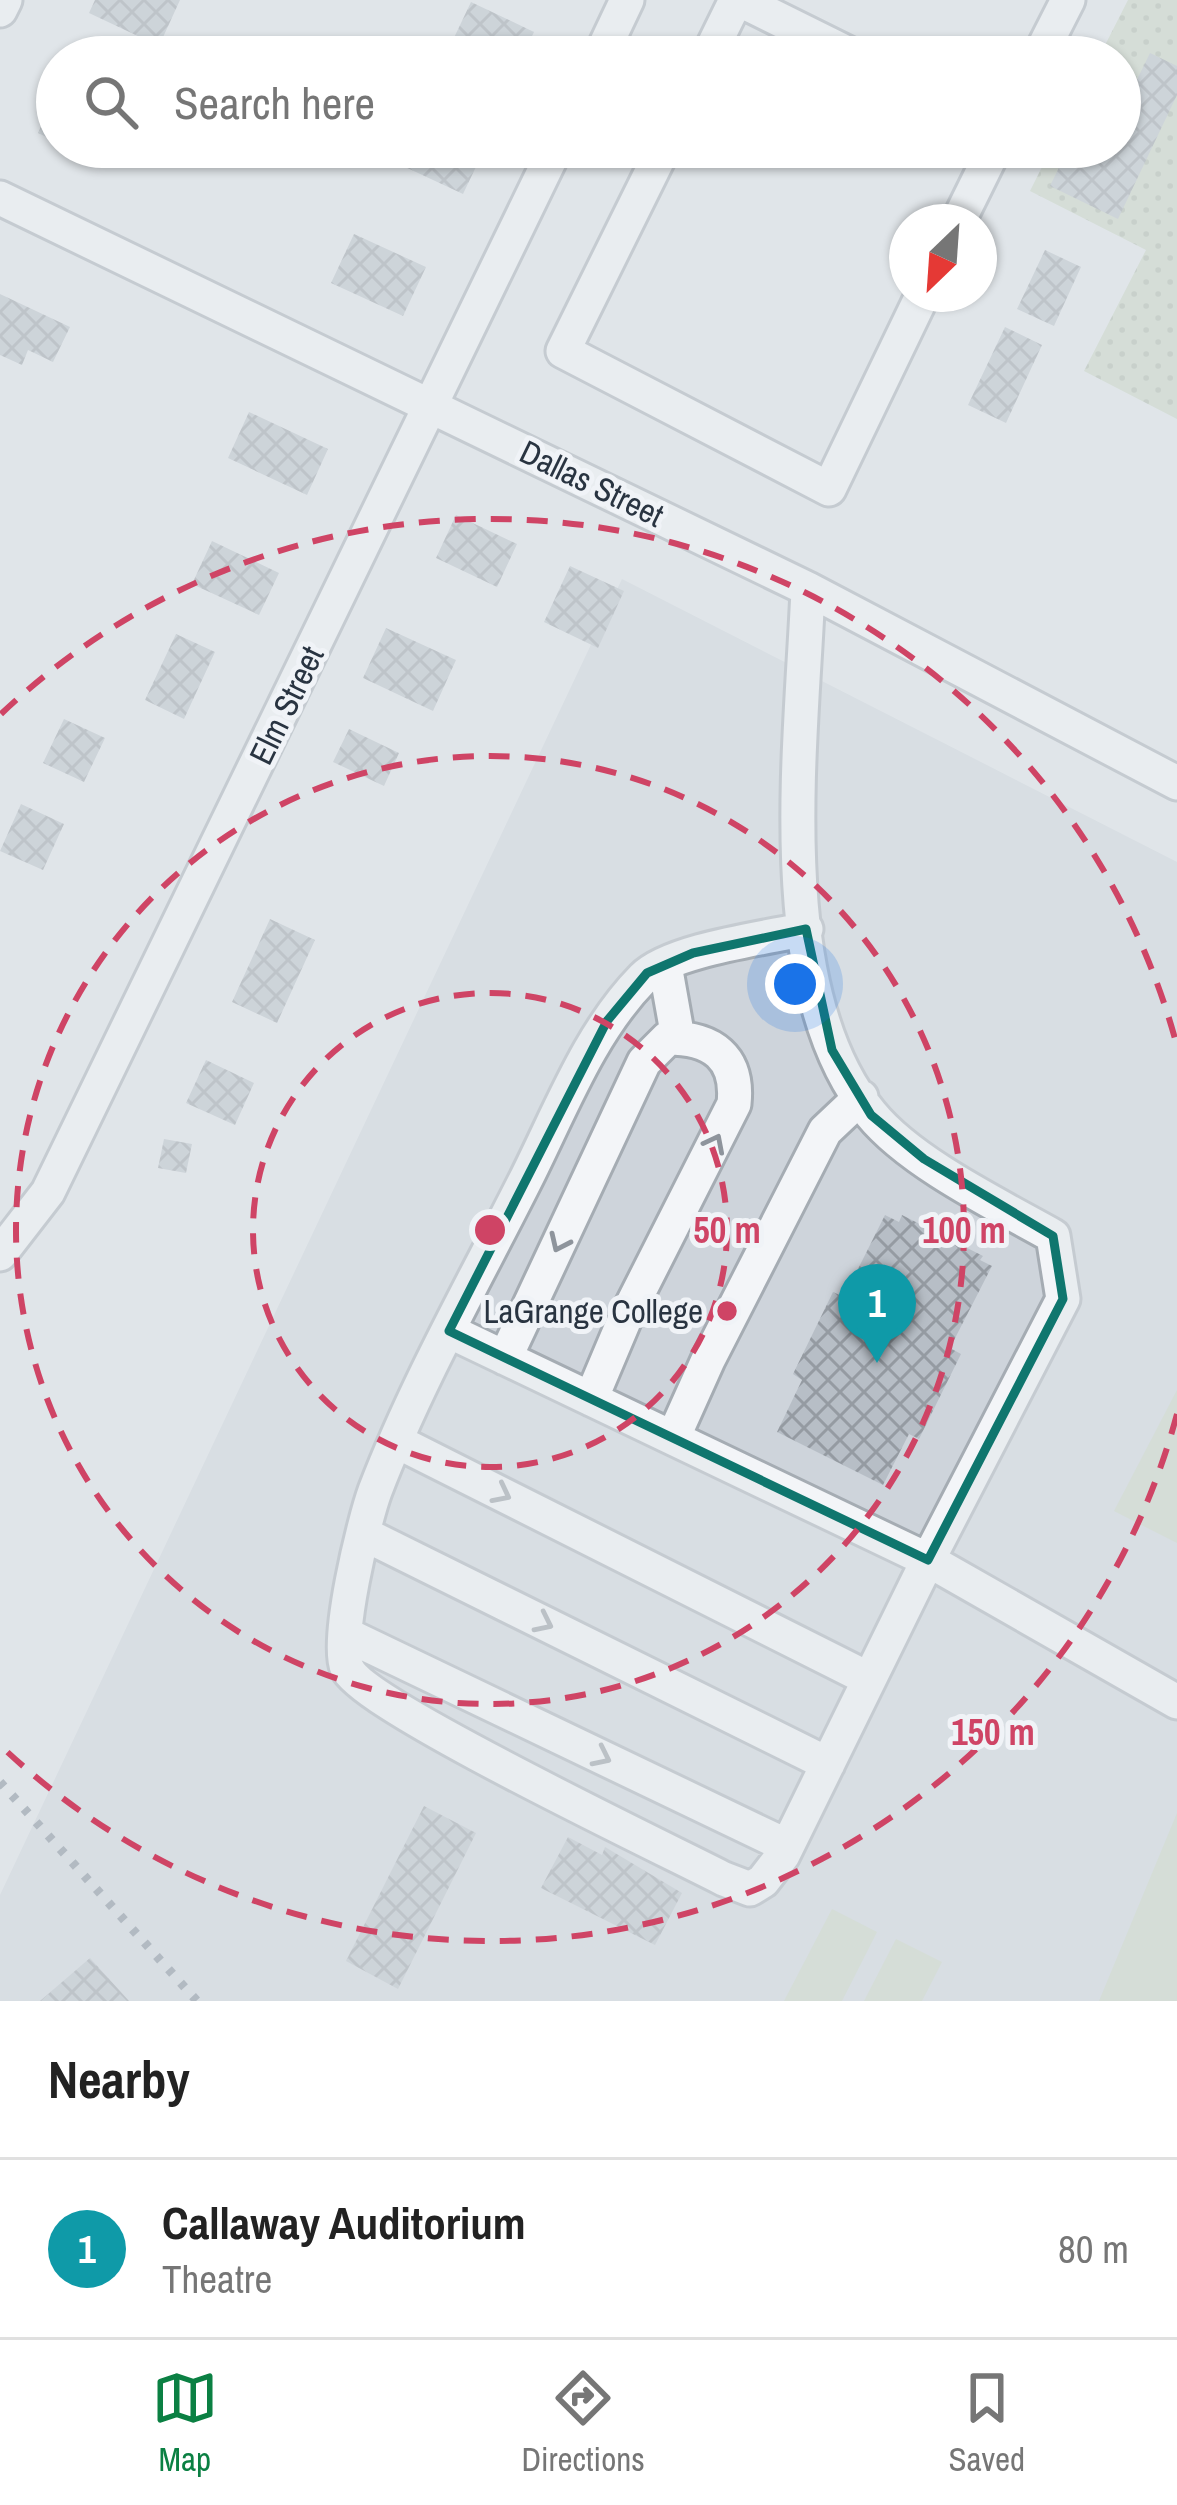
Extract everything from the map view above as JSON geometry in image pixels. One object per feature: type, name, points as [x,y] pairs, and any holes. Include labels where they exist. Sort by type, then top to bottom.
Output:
[{"type":"street","points":[[0,10],[5,0]]},
{"type":"street","points":[[609,36],[627,0]]},
{"type":"street","points":[[719,36],[738,0],[812,36]]},
{"type":"street","points":[[1050,36],[1068,0]]},
{"type":"street","name":"Elm Street","points":[[0,1254],[48,1192],[546,168]]},
{"type":"street","points":[[654,168],[563,352],[829,489],[914,312]]},
{"type":"street","points":[[967,204],[985,168]]},
{"type":"street","name":"Dallas Street","points":[[0,198],[808,589],[1177,783]]},
{"type":"street","points":[[806,929],[693,953],[647,973],[607,1021],[449,1331],[374,1493],[345,1634],[345,1665],[356,1682],[411,1718],[724,1880],[750,1888],[763,1881],[788,1846],[1063,1299],[1053,1236],[924,1159],[872,1115],[832,1050],[811,974],[806,929],[797,856],[808,589]]},
{"type":"street","points":[[665,965],[678,1038]]},
{"type":"street","points":[[505,1358],[644,1062],[668,1038],[695,1038],[725,1058],[737,1080],[734,1104],[624,1321],[591,1400]]},
{"type":"street","points":[[673,1438],[825,1131],[861,1097]]},
{"type":"street","points":[[449,1331],[928,1560],[1177,1702]]},
{"type":"street","points":[[398,1442],[869,1678]]},
{"type":"street","points":[[364,1534],[828,1764]]},
{"type":"street","points":[[345,1634],[788,1846]]},
{"type":"highlighted area","points":[[806,929],[832,1050],[871,1115],[924,1159],[1053,1236],[1063,1299],[928,1560],[449,1331],[607,1021],[647,973],[693,953]]},
{"type":"shaded area","name":"LaGrange College","points":[[622,579],[1177,862],[1177,2001],[0,2001],[0,1895]]},
{"type":"green space","points":[[1128,0],[1177,0],[1177,419],[1084,371],[1146,250],[1030,191],[1042,168],[1141,168],[1141,36],[1110,36]]},
{"type":"green space","points":[[1177,1390],[1177,1543],[1114,1511]]},
{"type":"green space","points":[[1177,1813],[1177,2001],[1099,2001]]},
{"type":"green space","points":[[832,1909],[877,1932],[842,2001],[784,2001]]},
{"type":"green space","points":[[896,1939],[942,1962],[922,2001],[864,2001]]},
{"type":"building","points":[[95,0],[180,0],[164,36],[138,36],[89,13]]},
{"type":"building","points":[[471,2],[534,32],[532,36],[455,36]]},
{"type":"building","points":[[1150,53],[1177,66],[1177,95],[1118,219],[1050,186],[1059,168],[1141,168],[1141,71]]},
{"type":"building","points":[[407,168],[475,168],[463,194]]},
{"type":"building","points":[[354,234],[426,267],[403,316],[331,283]]},
{"type":"building","points":[[1045,250],[1081,267],[1054,326],[1017,309]]},
{"type":"building","points":[[0,294],[70,327],[53,362],[28,350],[22,365],[0,355]]},
{"type":"building","points":[[1005,327],[1042,345],[1006,423],[968,405]]},
{"type":"building","points":[[249,412],[328,449],[307,495],[228,458]]},
{"type":"building","points":[[456,515],[517,544],[497,587],[436,558]]},
{"type":"building","points":[[212,541],[279,573],[259,615],[192,584]]},
{"type":"building","points":[[570,566],[624,591],[598,648],[544,622]]},
{"type":"building","points":[[386,628],[456,660],[433,711],[363,678]]},
{"type":"building","points":[[176,634],[215,652],[184,719],[145,700]]},
{"type":"building","points":[[64,719],[105,738],[84,782],[43,763]]},
{"type":"building","points":[[349,729],[399,753],[384,786],[333,762]]},
{"type":"building","points":[[21,804],[64,824],[43,870],[0,851]]},
{"type":"building","points":[[270,919],[315,940],[277,1023],[232,1002]]},
{"type":"building","points":[[206,1060],[254,1083],[235,1125],[186,1103]]},
{"type":"building","points":[[164,1139],[192,1144],[186,1173],[158,1168]]},
{"type":"building","points":[[885,1215],[899,1222],[902,1215],[983,1256],[980,1260],[992,1266],[950,1348],[961,1354],[919,1439],[909,1434],[883,1485],[777,1432],[802,1380],[793,1374],[833,1292],[844,1297]]},
{"type":"building","points":[[424,1806],[476,1833],[398,1989],[346,1961]]},
{"type":"building","points":[[568,1837],[602,1855],[605,1847],[682,1893],[655,1945],[541,1888]]},
{"type":"building","points":[[90,1958],[129,2001],[40,2001]]},
{"type":"railway","points":[[0,1782],[197,2001]]},
{"type":"place","name":"LaGrange College","points":[[727,1311]]},
{"type":"place","name":"Callaway Auditorium","points":[[877,1363]]}]
